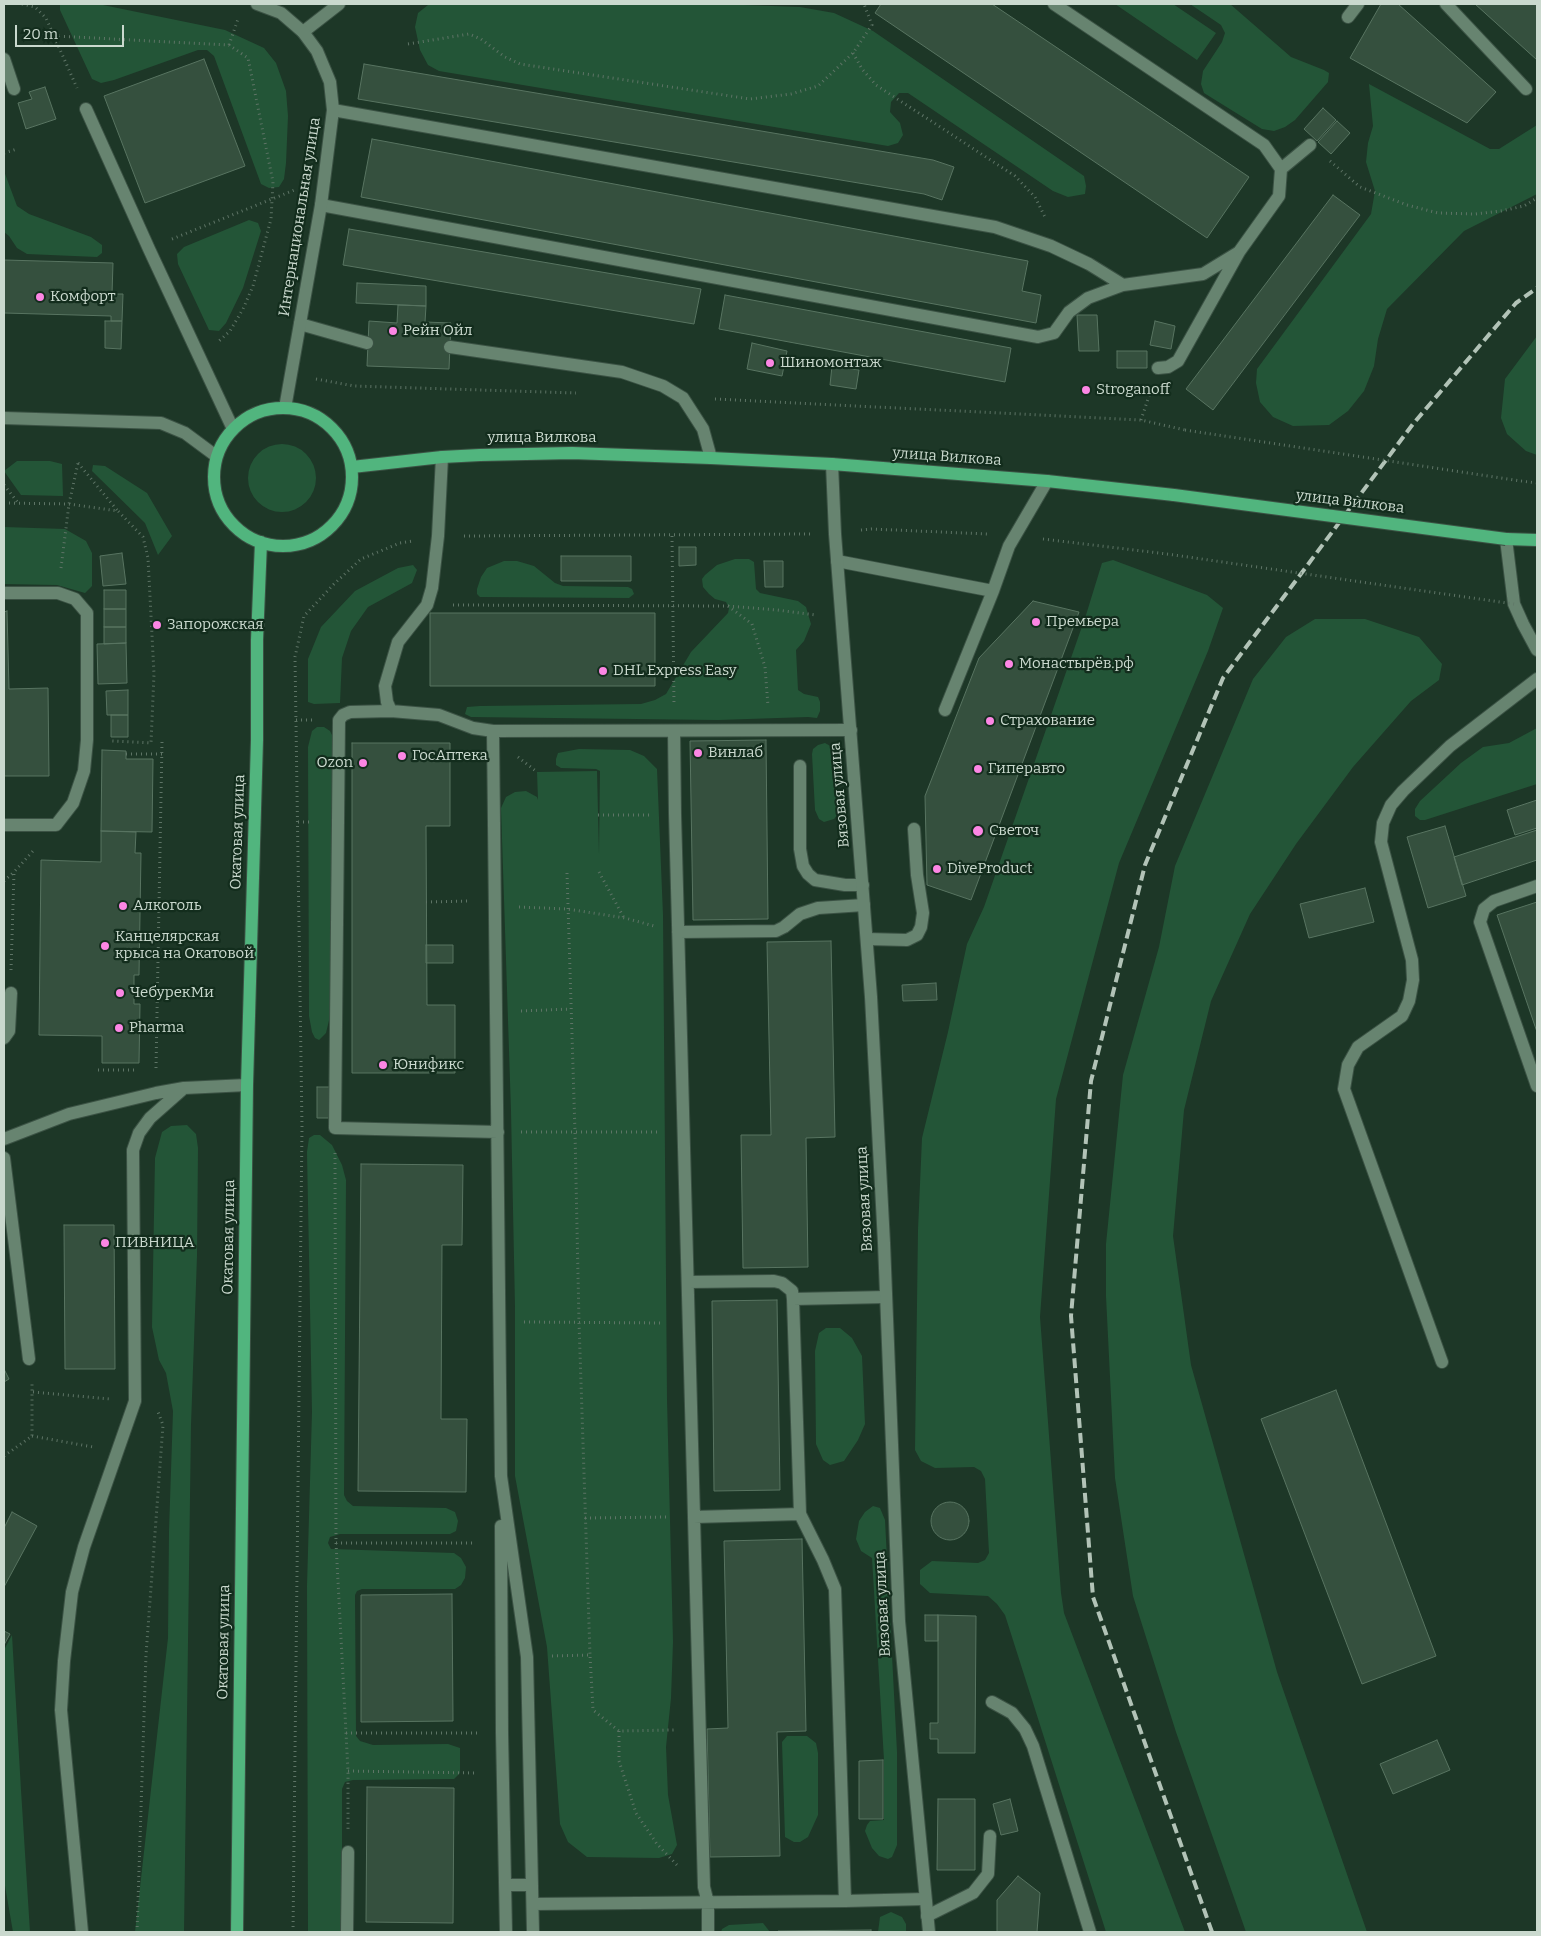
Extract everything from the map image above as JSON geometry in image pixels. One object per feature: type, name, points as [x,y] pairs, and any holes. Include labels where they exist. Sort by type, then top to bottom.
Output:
[{"type":"main road","points":[[285,408],[312,414],[334,430],[343,441],[352,467],[352,483],[346,506],[333,525],[321,535],[307,542],[292,546],[276,546],[260,542],[245,535],[232,524],[222,509],[216,493],[214,476],[216,456],[223,442],[234,429],[249,417],[266,410],[285,408]]},
{"type":"main road","name":"улица Вилкова","points":[[352,467],[442,457],[572,453],[832,464],[1047,481],[1174,495],[1506,539],[1537,540]]},
{"type":"main road","name":"Окатовая улица","points":[[237,1932],[247,1085],[256,740],[256,640],[260,542]]},
{"type":"street","name":"Интернациональная улица","points":[[257,4],[280,13],[303,32],[317,51],[330,82],[333,110],[321,205],[285,408]]},
{"type":"street","points":[[303,32],[339,4]]},
{"type":"street","points":[[1054,4],[1264,145],[1280,169],[1279,196],[1239,252],[1178,361],[1168,368],[1158,368]]},
{"type":"street","points":[[1348,17],[1358,4]]},
{"type":"street","points":[[1446,4],[1526,89]]},
{"type":"street","points":[[4,59],[14,89]]},
{"type":"street","points":[[86,109],[149,249],[234,429]]},
{"type":"street","points":[[333,110],[995,227],[1051,246],[1089,264],[1124,284]]},
{"type":"street","points":[[1280,169],[1310,145]]},
{"type":"street","points":[[321,205],[1038,337],[1054,333],[1069,312],[1088,298],[1124,284],[1203,274],[1239,252]]},
{"type":"street","points":[[300,324],[368,343]]},
{"type":"street","points":[[450,347],[622,372],[663,386],[683,398],[703,429],[711,458]]},
{"type":"street","points":[[4,418],[161,423],[185,434],[216,456]]},
{"type":"street","points":[[391,711],[387,702],[385,686],[398,642],[427,605],[436,563],[442,457]]},
{"type":"street","name":"Вязовая улица","points":[[832,464],[837,561],[868,939],[886,1297],[899,1621],[929,1932]]},
{"type":"street","points":[[945,710],[994,591],[1009,546],[1047,481]]},
{"type":"street","points":[[1506,539],[1514,604],[1537,650]]},
{"type":"street","points":[[837,561],[994,591]]},
{"type":"street","points":[[4,593],[58,593],[75,599],[87,613],[87,740],[84,771],[73,803],[56,825],[4,825]]},
{"type":"street","points":[[1442,1362],[1344,1088],[1348,1065],[1358,1047],[1402,1016],[1409,1001],[1413,980],[1412,960],[1381,842],[1384,823],[1392,805],[1402,791],[1450,746],[1537,679]]},
{"type":"street","points":[[498,1132],[335,1128],[339,720],[343,715],[350,712],[391,711],[439,715],[473,728],[493,731],[851,730]]},
{"type":"street","points":[[493,731],[502,1543],[502,1733],[506,1932]]},
{"type":"street","points":[[674,731],[704,1887],[708,1903],[708,1932]]},
{"type":"street","points":[[800,766],[800,849],[803,866],[815,880],[845,885],[863,884]]},
{"type":"street","points":[[868,939],[906,940],[917,935],[921,928],[923,913],[917,875],[914,829]]},
{"type":"street","points":[[1537,886],[1494,901],[1484,909],[1480,922],[1537,1086]]},
{"type":"street","points":[[678,932],[776,930],[784,928],[800,914],[818,908],[864,905]]},
{"type":"street","points":[[4,1038],[9,1031],[11,994]]},
{"type":"street","points":[[4,1139],[69,1114],[156,1093],[184,1088],[247,1085]]},
{"type":"street","points":[[82,1932],[61,1710],[64,1661],[72,1592],[84,1547],[135,1401],[133,1150],[138,1133],[150,1118],[184,1088]]},
{"type":"street","points":[[4,1158],[29,1359]]},
{"type":"street","points":[[688,1282],[774,1281],[788,1286],[793,1299],[800,1514],[835,1589],[845,1901]]},
{"type":"street","points":[[793,1299],[886,1297]]},
{"type":"street","points":[[501,1476],[527,1657],[533,1932]]},
{"type":"street","points":[[694,1517],[800,1514]]},
{"type":"street","points":[[992,1702],[1012,1713],[1024,1729],[1032,1746],[1090,1932]]},
{"type":"street","points":[[927,1916],[973,1893],[988,1874],[990,1836]]},
{"type":"street","points":[[347,1932],[348,1852]]},
{"type":"street","points":[[506,1885],[532,1885]]},
{"type":"street","points":[[532,1904],[925,1899]]},
{"type":"path","points":[[22,4],[35,7],[46,18],[80,94]]},
{"type":"path","points":[[408,44],[469,34],[482,39],[505,58],[520,64],[750,99],[791,94],[818,86],[853,53],[872,25],[864,4]]},
{"type":"path","points":[[230,45],[240,12]]},
{"type":"path","points":[[54,36],[230,45],[248,58],[272,182],[271,219],[252,286],[243,309],[230,330],[215,345],[198,354]]},
{"type":"path","points":[[853,53],[862,69],[876,85],[1015,176],[1035,197],[1044,214],[1051,246]]},
{"type":"path","points":[[1310,145],[1360,187],[1407,205],[1438,213],[1475,214],[1501,211],[1524,206],[1537,198]]},
{"type":"path","points":[[4,153],[17,149]]},
{"type":"path","points":[[149,249],[272,198]]},
{"type":"path","points":[[291,374],[354,386],[581,394]]},
{"type":"path","points":[[1141,420],[1152,388]]},
{"type":"path","points":[[683,398],[1141,420],[1185,430],[1537,483]]},
{"type":"path","points":[[58,593],[69,504],[78,462],[142,537],[148,558],[154,674],[151,743],[126,742]]},
{"type":"path","points":[[4,486],[19,504]]},
{"type":"path","points":[[4,504],[69,504],[118,511]]},
{"type":"path","points":[[292,1932],[302,1137],[295,657],[304,616],[361,559],[400,543],[438,536],[835,534],[871,528],[1014,536],[1166,554],[1514,604]]},
{"type":"path","points":[[672,536],[674,691]]},
{"type":"path","points":[[427,605],[728,606],[842,619]]},
{"type":"path","points":[[728,606],[752,624],[765,666],[770,730]]},
{"type":"path","points":[[156,1093],[162,742]]},
{"type":"path","points":[[126,754],[162,754]]},
{"type":"path","points":[[598,816],[627,815]]},
{"type":"path","points":[[4,881],[56,825]]},
{"type":"path","points":[[11,994],[14,872]]},
{"type":"path","points":[[537,908],[567,909],[625,918],[599,872]]},
{"type":"path","points":[[567,873],[585,1518],[593,1710],[619,1731],[662,1730]]},
{"type":"path","points":[[426,902],[474,901]]},
{"type":"path","points":[[531,1010],[571,1009]]},
{"type":"path","points":[[98,1070],[142,1070]]},
{"type":"path","points":[[335,1128],[336,1543],[348,1772],[348,1852]]},
{"type":"path","points":[[516,1132],[638,1132]]},
{"type":"path","points":[[522,1322],[652,1322]]},
{"type":"path","points":[[29,1359],[33,1392],[32,1436]]},
{"type":"path","points":[[33,1392],[135,1401],[153,1406],[163,1424],[146,1655],[137,1932]]},
{"type":"path","points":[[4,1456],[32,1436],[117,1452]]},
{"type":"path","points":[[585,1518],[694,1517]]},
{"type":"path","points":[[336,1543],[502,1543]]},
{"type":"path","points":[[570,1656],[590,1655]]},
{"type":"path","points":[[619,1731],[619,1761],[636,1813],[657,1844],[671,1860],[704,1887]]},
{"type":"path","points":[[346,1733],[502,1733]]},
{"type":"path","points":[[348,1772],[503,1773]]},
{"type":"green space","points":[[60,4],[98,4],[225,30],[264,48],[276,63],[286,91],[288,116],[286,163],[284,179],[279,187],[269,188],[261,184],[214,56],[207,50],[198,50],[101,83],[92,79],[60,10]]},
{"type":"green space","points":[[716,4],[800,7],[834,13],[873,31],[1084,176],[1085,194],[1068,197],[1053,191],[908,93],[899,93],[891,102],[890,112],[900,123],[903,135],[898,143],[888,146],[439,71],[428,65],[420,50],[415,27],[418,13],[428,5]]},
{"type":"green space","points":[[1115,4],[1173,4],[1216,33],[1197,60]]},
{"type":"green space","points":[[1190,4],[1230,4],[1291,57],[1329,73],[1328,82],[1295,120],[1285,127],[1274,131],[1262,129],[1204,93],[1201,84],[1203,71],[1222,42],[1225,33],[1221,25]]},
{"type":"green space","points":[[1369,84],[1490,149],[1499,149],[1537,125],[1537,194],[1464,231],[1387,309],[1378,339],[1374,366],[1364,391],[1348,411],[1329,425],[1293,426],[1273,417],[1260,402],[1256,383],[1257,369],[1371,214],[1375,191],[1366,162],[1368,143],[1373,126]]},
{"type":"green space","points":[[4,171],[17,206],[29,214],[91,237],[102,245],[102,253],[97,257],[27,254],[17,248],[4,232]]},
{"type":"green space","points":[[249,220],[258,223],[261,231],[243,288],[226,323],[219,331],[209,330],[178,264],[177,254],[184,247]]},
{"type":"green space","points":[[1537,336],[1537,455],[1526,451],[1507,434],[1501,418],[1505,379]]},
{"type":"green space","points":[[275,444],[289,444],[301,449],[311,459],[316,471],[316,485],[311,497],[301,507],[289,512],[275,512],[263,507],[253,497],[248,485],[248,471],[253,459],[263,449]]},
{"type":"green space","points":[[17,461],[50,461],[62,464],[63,496],[21,495],[4,471]]},
{"type":"green space","points":[[93,465],[105,466],[147,493],[172,536],[158,555],[145,523],[92,471]]},
{"type":"green space","points":[[4,527],[65,529],[86,541],[92,553],[92,586],[85,593],[57,585],[4,584]]},
{"type":"green space","points":[[735,559],[749,559],[754,562],[756,589],[760,593],[798,601],[806,607],[811,624],[804,641],[796,650],[798,690],[804,694],[818,697],[820,711],[817,718],[718,720],[471,717],[465,714],[467,707],[480,706],[641,704],[666,694],[691,652],[728,613],[729,608],[726,602],[715,599],[709,594],[703,587],[702,579],[717,565]]},
{"type":"green space","points":[[1113,560],[1207,595],[1223,608],[1208,651],[1119,863],[1056,1099],[1040,1317],[1064,1613],[1185,1932],[1106,1932],[1005,1615],[988,1596],[930,1593],[920,1584],[920,1570],[932,1561],[978,1563],[985,1560],[989,1553],[985,1479],[981,1471],[974,1467],[935,1468],[921,1461],[915,1450],[918,1230],[922,1138],[967,944],[984,907],[1086,615],[1102,563]]},
{"type":"green space","points":[[504,561],[517,561],[534,566],[555,583],[563,586],[628,587],[632,589],[634,594],[629,598],[480,597],[477,594],[477,589],[481,577],[487,568]]},
{"type":"green space","points":[[413,565],[417,570],[412,583],[368,607],[351,631],[342,658],[340,703],[314,704],[308,702],[308,659],[321,627],[355,591],[398,568]]},
{"type":"green space","points":[[1315,619],[1365,619],[1419,637],[1442,664],[1439,680],[1411,701],[1353,767],[1296,844],[1250,914],[1211,1001],[1184,1110],[1173,1236],[1191,1365],[1277,1672],[1367,1932],[1246,1932],[1176,1732],[1133,1596],[1115,1478],[1106,1296],[1106,1244],[1123,1075],[1159,947],[1175,866],[1253,679],[1286,637]]},
{"type":"green space","points":[[317,727],[324,727],[330,731],[333,737],[331,1012],[326,1033],[319,1040],[315,1038],[312,1032],[309,1016],[308,747],[312,731]]},
{"type":"green space","points":[[1537,728],[1537,784],[1425,820],[1420,820],[1415,816],[1415,809],[1420,801],[1461,763],[1483,747],[1509,743]]},
{"type":"green space","points":[[825,743],[834,748],[837,754],[838,814],[834,819],[824,822],[819,819],[815,810],[812,754],[813,749]]},
{"type":"green space","points":[[579,749],[630,750],[644,756],[657,769],[663,915],[667,1399],[673,1642],[671,1698],[666,1747],[668,1795],[677,1845],[672,1854],[659,1858],[587,1857],[568,1842],[560,1824],[547,1647],[515,1476],[515,1307],[511,1111],[501,808],[506,797],[515,792],[526,791],[537,797],[538,800],[537,772],[597,771],[599,854],[600,771],[596,769],[561,768],[556,765],[558,753]]},
{"type":"green space","points":[[187,1125],[196,1134],[198,1148],[197,1256],[191,1425],[184,1932],[135,1932],[168,1638],[173,1411],[166,1373],[159,1360],[152,1327],[155,1158],[162,1132],[171,1126]]},
{"type":"green space","points":[[314,1135],[320,1135],[332,1145],[342,1165],[346,1180],[344,1495],[353,1506],[446,1508],[455,1512],[458,1521],[456,1531],[450,1534],[340,1534],[330,1537],[328,1543],[331,1549],[454,1553],[461,1558],[466,1567],[465,1578],[461,1585],[455,1589],[362,1589],[357,1591],[355,1595],[356,1736],[360,1741],[373,1745],[448,1744],[460,1748],[460,1773],[454,1779],[353,1780],[345,1782],[342,1789],[342,1932],[308,1932],[307,1586],[312,1412],[307,1152],[309,1138]]},
{"type":"green space","points":[[826,1328],[840,1328],[852,1338],[862,1356],[865,1424],[858,1440],[844,1461],[830,1465],[823,1460],[816,1444],[815,1351],[819,1333]]},
{"type":"green space","points":[[873,1506],[880,1508],[885,1520],[897,1752],[897,1845],[892,1857],[888,1859],[879,1856],[872,1848],[865,1831],[870,1821],[884,1820],[884,1760],[872,1558],[861,1551],[856,1539],[859,1521],[865,1512]]},
{"type":"green space","points":[[12,1635],[30,1932],[13,1932],[4,1880],[4,1650]]},
{"type":"green space","points":[[787,1736],[807,1736],[816,1743],[818,1753],[818,1815],[808,1837],[800,1842],[794,1842],[785,1837],[782,1742]]},
{"type":"green space","points":[[891,1912],[902,1917],[906,1924],[906,1932],[878,1932],[880,1917]]},
{"type":"green space","points":[[763,1923],[770,1932],[721,1932],[722,1929],[729,1925]]},
{"type":"building","points":[[881,4],[992,4],[1249,177],[1207,238],[875,13]]},
{"type":"building","points":[[1381,4],[1398,4],[1496,92],[1467,123],[1350,58]]},
{"type":"building","points":[[1475,4],[1537,4],[1537,60]]},
{"type":"building","points":[[204,59],[245,166],[145,203],[104,96]]},
{"type":"building","points":[[364,64],[933,160],[954,167],[942,200],[924,194],[358,99]]},
{"type":"building","points":[[45,87],[56,119],[26,129],[18,103],[32,99],[29,92]]},
{"type":"building","points":[[1323,108],[1336,120],[1317,141],[1304,129]]},
{"type":"building","points":[[1337,121],[1350,133],[1331,154],[1318,142]]},
{"type":"building","points":[[372,139],[1028,261],[1022,291],[1041,295],[1036,323],[361,197]]},
{"type":"building","points":[[1333,195],[1360,215],[1213,410],[1186,389]]},
{"type":"building","points":[[349,229],[701,289],[694,324],[343,265]]},
{"type":"building","points":[[4,260],[113,263],[112,294],[123,294],[122,321],[111,321],[111,316],[4,313]]},
{"type":"building","points":[[357,283],[426,286],[426,306],[356,303]]},
{"type":"building","points":[[725,295],[1011,348],[1005,382],[719,329]]},
{"type":"building","points":[[398,305],[426,306],[425,322],[451,323],[449,369],[367,366],[369,321],[397,323]]},
{"type":"building","points":[[1077,315],[1097,315],[1099,351],[1079,351]]},
{"type":"building","points":[[105,321],[122,321],[121,349],[105,348]]},
{"type":"building","points":[[1155,321],[1175,326],[1171,349],[1150,345]]},
{"type":"building","points":[[752,343],[787,351],[782,376],[747,369]]},
{"type":"building","points":[[1117,351],[1147,351],[1147,368],[1117,368]]},
{"type":"building","points":[[832,366],[859,370],[856,389],[830,385]]},
{"type":"building","points":[[679,547],[696,547],[696,565],[679,566]]},
{"type":"building","points":[[122,553],[126,584],[103,586],[100,556]]},
{"type":"building","points":[[561,556],[631,556],[631,581],[561,581]]},
{"type":"building","points":[[764,561],[783,561],[783,587],[765,587]]},
{"type":"building","points":[[104,590],[126,590],[126,609],[104,609]]},
{"type":"building","name":"Гиперавто","points":[[1033,601],[1079,612],[971,900],[927,885],[925,796],[979,658]]},
{"type":"building","points":[[104,609],[126,609],[126,627],[104,627]]},
{"type":"building","points":[[7,611],[9,689],[48,688],[49,776],[4,776],[4,612]]},
{"type":"building","points":[[430,613],[655,613],[655,686],[430,686]]},
{"type":"building","points":[[104,627],[126,627],[126,643],[104,644]]},
{"type":"building","points":[[126,643],[127,683],[98,684],[97,644]]},
{"type":"building","points":[[128,690],[128,715],[107,715],[106,691]]},
{"type":"building","points":[[111,715],[128,715],[128,737],[111,737]]},
{"type":"building","points":[[766,740],[768,919],[693,920],[690,741]]},
{"type":"building","points":[[352,743],[450,743],[450,826],[426,826],[427,1005],[455,1005],[455,1073],[352,1073]]},
{"type":"building","points":[[102,750],[126,751],[126,759],[153,759],[152,832],[101,831]]},
{"type":"building","points":[[1537,800],[1537,828],[1515,835],[1507,810]]},
{"type":"building","points":[[1445,826],[1466,896],[1428,908],[1407,837]]},
{"type":"building","points":[[1537,830],[1537,860],[1462,885],[1454,857]]},
{"type":"building","points":[[101,831],[136,832],[135,853],[141,853],[139,975],[134,975],[134,1004],[140,1004],[139,1063],[102,1063],[102,1036],[39,1035],[41,860],[101,862]]},
{"type":"building","points":[[1365,888],[1374,922],[1309,938],[1300,904]]},
{"type":"building","points":[[1537,902],[1537,1032],[1497,915]]},
{"type":"building","points":[[831,941],[835,1137],[806,1138],[808,1267],[743,1268],[741,1135],[771,1135],[767,942]]},
{"type":"building","points":[[426,945],[453,945],[453,963],[426,963]]},
{"type":"building","points":[[936,983],[937,1000],[903,1001],[902,985]]},
{"type":"building","points":[[317,1087],[331,1087],[331,1118],[317,1118]]},
{"type":"building","points":[[361,1164],[463,1165],[462,1245],[442,1245],[441,1419],[467,1419],[466,1492],[358,1491]]},
{"type":"building","points":[[64,1225],[114,1225],[115,1369],[65,1369]]},
{"type":"building","points":[[777,1300],[780,1490],[714,1491],[712,1301]]},
{"type":"building","points":[[4,1369],[9,1379],[4,1382]]},
{"type":"building","points":[[1336,1390],[1436,1656],[1362,1684],[1261,1419]]},
{"type":"building","points":[[950,1502],[964,1507],[969,1521],[964,1535],[950,1540],[936,1535],[931,1521],[936,1507]]},
{"type":"building","points":[[12,1512],[37,1526],[4,1587],[4,1528]]},
{"type":"building","points":[[802,1539],[806,1731],[777,1732],[780,1856],[710,1857],[707,1729],[728,1728],[724,1541]]},
{"type":"building","points":[[452,1594],[453,1721],[361,1722],[361,1595]]},
{"type":"building","points":[[925,1615],[938,1615],[938,1641],[925,1641]]},
{"type":"building","points":[[938,1615],[976,1616],[975,1753],[938,1753],[938,1739],[930,1739],[930,1723],[938,1723]]},
{"type":"building","points":[[4,1631],[10,1634],[4,1645]]},
{"type":"building","points":[[1437,1740],[1450,1770],[1393,1794],[1380,1764]]},
{"type":"building","points":[[883,1760],[883,1819],[859,1819],[859,1761]]},
{"type":"building","points":[[367,1787],[454,1788],[453,1923],[366,1922]]},
{"type":"building","points":[[938,1799],[975,1799],[975,1870],[937,1870]]},
{"type":"building","points":[[1010,1799],[1018,1831],[1001,1835],[993,1804]]},
{"type":"building","points":[[1018,1876],[1040,1893],[1037,1932],[997,1932],[997,1900]]},
{"type":"building","points":[[871,1930],[871,1932],[778,1932],[778,1931]]},
{"type":"railway","points":[[1212,1932],[1093,1597],[1071,1316],[1091,1081],[1145,865],[1223,678],[1413,424],[1516,303],[1537,288]]},
{"type":"place","name":"Комфорт","points":[[40,297]]},
{"type":"place","name":"Рейн Ойл","points":[[393,331]]},
{"type":"place","name":"Шиномонтаж","points":[[770,363]]},
{"type":"place","name":"Stroganoff","points":[[1086,390]]},
{"type":"place","name":"Премьера","points":[[1036,622]]},
{"type":"place","name":"Запорожская","points":[[157,625]]},
{"type":"place","name":"Монастырёв.рф","points":[[1009,664]]},
{"type":"place","name":"DHL Express Easy","points":[[603,671]]},
{"type":"place","name":"Страхование","points":[[990,721]]},
{"type":"place","name":"Винлаб","points":[[698,753]]},
{"type":"place","name":"ГосАптека","points":[[402,756]]},
{"type":"place","name":"Ozon","points":[[363,763]]},
{"type":"place","name":"Гиперавто","points":[[978,769]]},
{"type":"place","name":"Светоч","points":[[978,831]]},
{"type":"place","name":"DiveProduct","points":[[937,869]]},
{"type":"place","name":"Алкоголь","points":[[123,906]]},
{"type":"place","name":"Канцелярская крыса на Окатовой","points":[[105,946]]},
{"type":"place","name":"ЧебурекМи","points":[[120,993]]},
{"type":"place","name":"Pharma","points":[[119,1028]]},
{"type":"place","name":"Юнификс","points":[[383,1065]]},
{"type":"place","name":"ПИВНИЦА","points":[[105,1243]]}]
